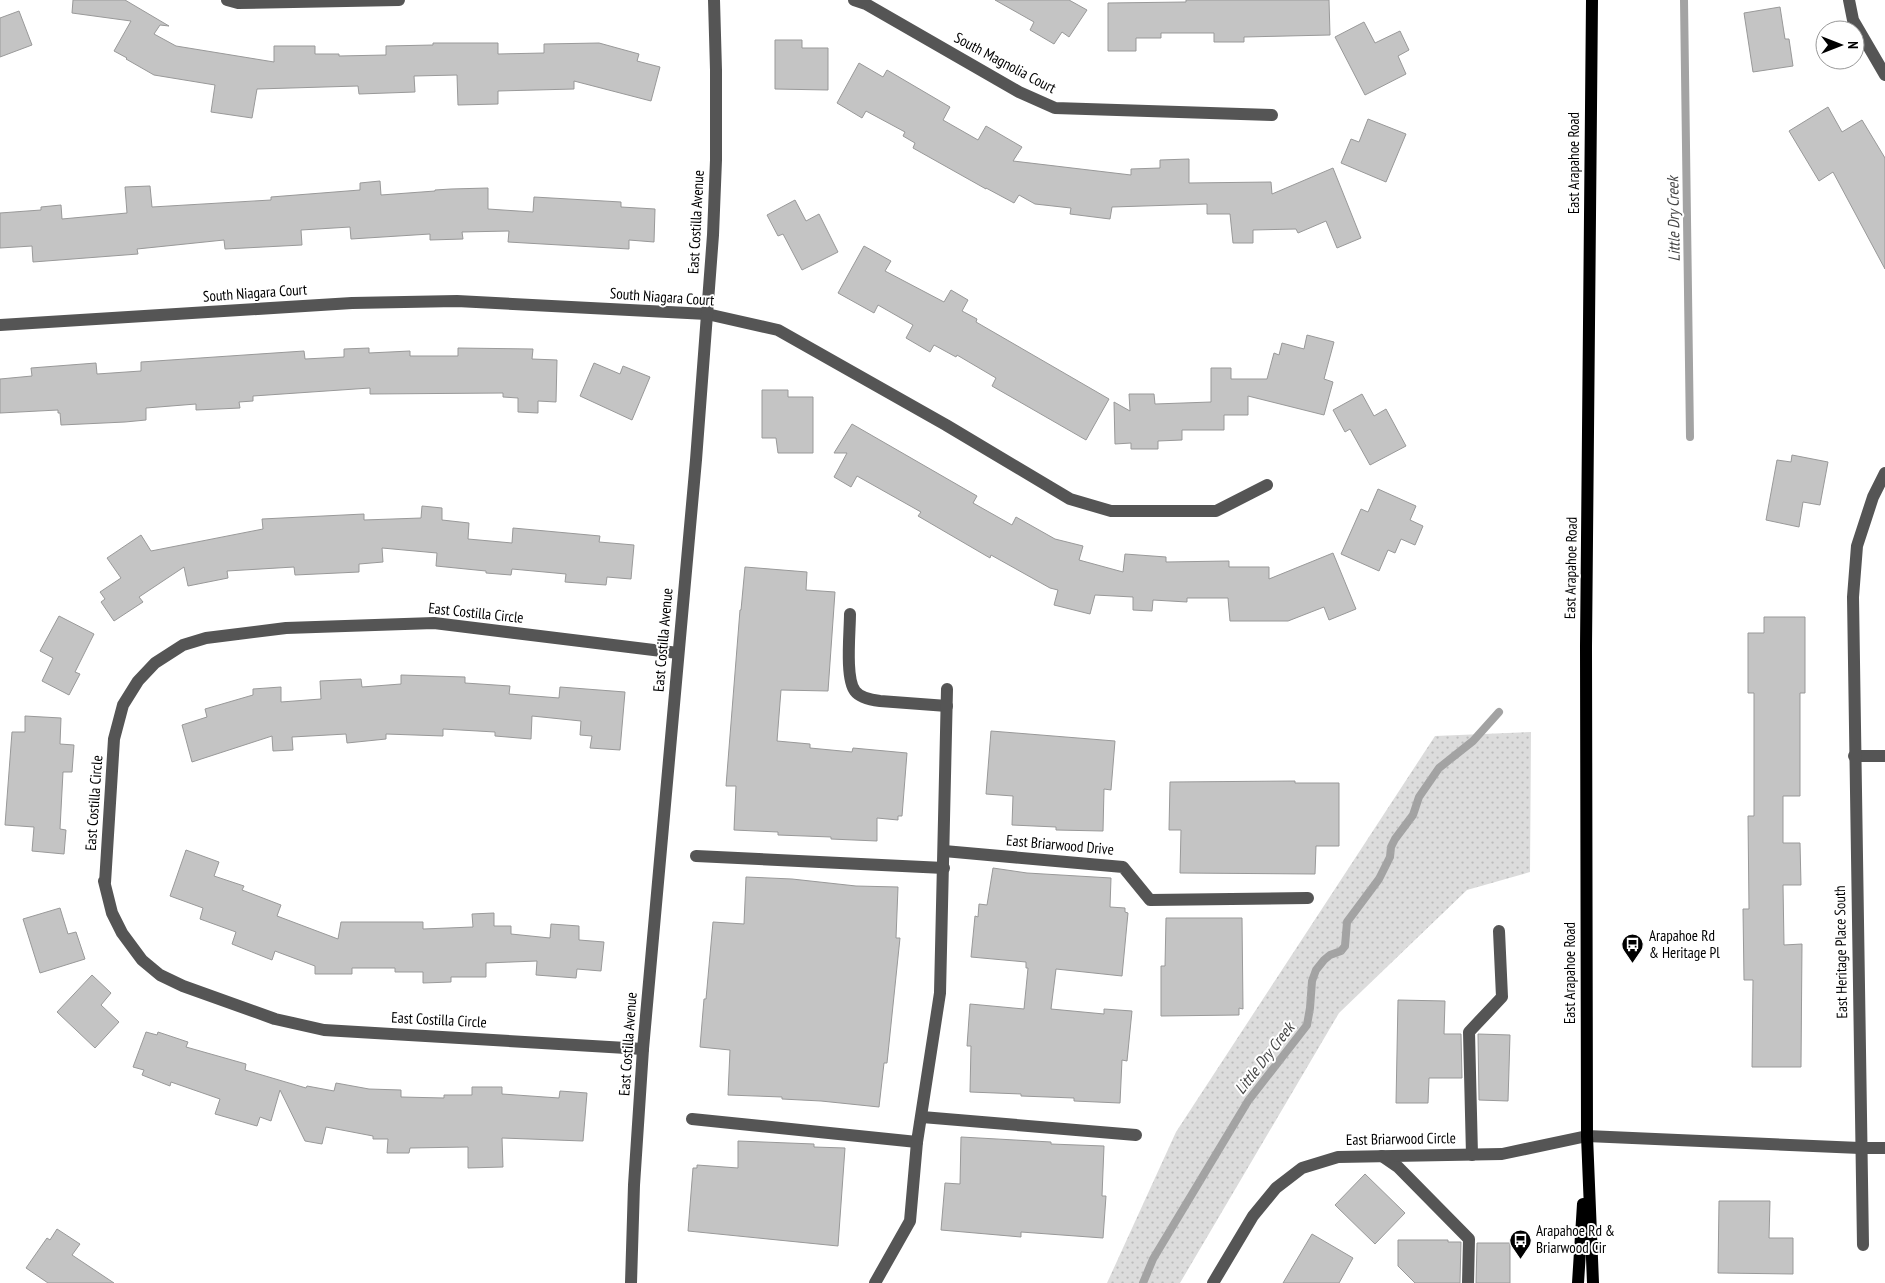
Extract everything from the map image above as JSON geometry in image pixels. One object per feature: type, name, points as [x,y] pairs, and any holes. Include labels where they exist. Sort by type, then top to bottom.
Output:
[{"type":"main road","name":"East Arapahoe Road","points":[[1592,0],[1586,647],[1586,1136],[1593,1283]]},
{"type":"main road","name":"East Arapahoe Road","points":[[1578,1283],[1586,1136]]},
{"type":"street","points":[[226,0],[238,3],[398,0]]},
{"type":"street","name":"East Costilla Avenue","points":[[631,1283],[634,1185],[643,1049],[696,460],[716,160],[714,0]]},
{"type":"street","name":"South Magnolia Court","points":[[854,0],[866,4],[1019,92],[1055,108],[1272,115]]},
{"type":"street","points":[[1848,0],[1853,20],[1885,75]]},
{"type":"street","name":"South Niagara Court","points":[[0,325],[352,303],[447,301],[706,314],[778,330],[1078,502],[1111,511],[1216,511],[1267,485]]},
{"type":"street","name":"East Heritage Place South","points":[[1863,1245],[1860,1148],[1853,597],[1857,546],[1867,512],[1885,473]]},
{"type":"street","points":[[850,614],[849,680],[856,692],[869,700],[947,706]]},
{"type":"street","name":"East Costilla Circle","points":[[643,1049],[324,1030],[275,1019],[183,986],[160,974],[142,960],[122,934],[112,913],[104,881],[105,883],[114,738],[123,705],[138,681],[155,663],[183,645],[206,638],[286,628],[434,622],[678,653]]},
{"type":"street","points":[[874,1283],[910,1221],[917,1142],[940,994],[947,689]]},
{"type":"street","points":[[1854,756],[1885,756]]},
{"type":"street","name":"East Briarwood Drive","points":[[944,851],[1123,867],[1150,900],[1308,898]]},
{"type":"street","points":[[696,856],[944,868]]},
{"type":"street","points":[[1472,1154],[1469,1032],[1502,997],[1499,931]]},
{"type":"street","points":[[922,1117],[1136,1134]]},
{"type":"street","points":[[692,1119],[917,1142]]},
{"type":"street","points":[[1586,1136],[1885,1148]]},
{"type":"street","name":"East Briarwood Circle","points":[[1213,1283],[1253,1216],[1276,1188],[1302,1168],[1338,1157],[1502,1154],[1586,1136]]},
{"type":"street","points":[[1382,1156],[1398,1167],[1469,1239],[1468,1283]]},
{"type":"shaded area","points":[[1531,732],[1530,872],[1467,890],[1339,1013],[1180,1283],[1107,1283],[1176,1132],[1435,736]]},
{"type":"building","points":[[73,0],[125,0],[169,26],[160,25],[154,34],[176,46],[274,62],[274,46],[315,46],[315,54],[339,54],[339,56],[386,55],[386,46],[433,45],[433,43],[498,43],[498,54],[544,53],[544,44],[599,43],[639,54],[637,61],[660,67],[651,101],[574,81],[574,89],[498,91],[498,104],[458,105],[457,75],[414,76],[415,92],[359,94],[358,86],[257,89],[252,118],[211,112],[215,85],[154,75],[126,59],[114,51],[131,21],[72,13]]},
{"type":"building","points":[[995,0],[1069,0],[1087,10],[1069,37],[1062,32],[1054,44],[1030,30],[1034,22]]},
{"type":"building","points":[[1186,0],[1329,0],[1330,35],[1244,37],[1244,42],[1214,42],[1214,33],[1161,33],[1161,38],[1136,38],[1136,51],[1108,51],[1108,3],[1186,2]]},
{"type":"building","points":[[1780,7],[1785,39],[1789,39],[1793,66],[1753,72],[1744,13]]},
{"type":"building","points":[[19,11],[32,45],[0,57],[0,18]]},
{"type":"building","points":[[1364,22],[1375,43],[1400,31],[1409,50],[1398,56],[1406,74],[1365,95],[1335,37]]},
{"type":"building","points":[[775,40],[802,40],[802,48],[828,48],[828,90],[775,89]]},
{"type":"building","points":[[859,63],[883,77],[887,70],[950,107],[943,120],[978,140],[986,126],[1022,147],[1013,161],[1131,175],[1131,169],[1160,168],[1160,160],[1189,159],[1189,183],[1271,182],[1272,194],[1333,168],[1361,238],[1337,248],[1326,221],[1298,233],[1296,229],[1253,230],[1253,243],[1233,243],[1230,214],[1207,214],[1207,204],[1112,207],[1110,219],[1070,214],[1071,208],[1035,204],[1019,195],[1014,203],[913,148],[915,143],[903,136],[905,132],[866,111],[862,118],[837,103]]},
{"type":"building","points":[[1828,107],[1842,132],[1862,120],[1885,158],[1885,269],[1833,172],[1819,181],[1789,131]]},
{"type":"building","points":[[1368,119],[1406,134],[1386,182],[1341,163],[1351,139],[1359,142]]},
{"type":"building","points":[[380,181],[381,195],[488,188],[488,209],[533,212],[534,197],[621,202],[621,207],[655,209],[654,242],[629,240],[629,249],[508,242],[509,231],[462,232],[463,239],[430,240],[430,234],[351,239],[350,227],[301,230],[302,245],[225,249],[224,240],[137,249],[138,254],[33,262],[32,246],[0,248],[0,213],[41,210],[41,207],[61,205],[62,219],[127,213],[125,187],[150,186],[152,207],[271,200],[271,197],[360,190],[360,183]]},
{"type":"building","points":[[795,200],[806,221],[819,214],[838,252],[802,270],[783,234],[778,236],[767,215]]},
{"type":"building","points":[[864,246],[891,261],[885,271],[944,302],[951,290],[968,300],[962,311],[977,319],[976,322],[1109,399],[1086,440],[992,386],[996,378],[957,355],[956,357],[934,345],[930,352],[906,338],[913,325],[878,305],[874,313],[838,293]]},
{"type":"building","points":[[1307,335],[1334,342],[1324,379],[1333,382],[1324,415],[1248,396],[1248,415],[1224,415],[1224,430],[1182,430],[1182,440],[1158,441],[1158,449],[1131,449],[1131,443],[1115,444],[1114,402],[1130,411],[1129,394],[1154,394],[1155,404],[1211,402],[1211,368],[1231,368],[1231,379],[1267,379],[1274,353],[1279,355],[1282,343],[1304,349]]},
{"type":"building","points":[[369,348],[369,353],[410,351],[410,356],[458,356],[458,348],[533,349],[532,359],[557,360],[556,402],[538,401],[538,413],[518,412],[518,398],[503,397],[503,393],[370,394],[370,388],[253,396],[253,401],[239,402],[240,408],[196,410],[196,404],[146,408],[146,420],[125,422],[61,425],[58,410],[0,413],[0,379],[32,376],[31,368],[96,363],[97,374],[141,371],[141,362],[304,351],[305,359],[344,357],[344,349]]},
{"type":"building","points":[[594,363],[620,374],[623,366],[650,377],[632,420],[580,396]]},
{"type":"building","points":[[762,390],[788,390],[788,397],[813,397],[813,453],[778,453],[776,438],[762,438]]},
{"type":"building","points":[[1362,394],[1374,416],[1386,409],[1406,446],[1370,465],[1350,429],[1345,432],[1333,410]]},
{"type":"building","points":[[852,424],[977,496],[973,503],[1012,525],[1016,517],[1055,539],[1083,546],[1079,560],[1123,572],[1125,554],[1166,557],[1166,562],[1229,561],[1229,567],[1269,567],[1269,579],[1333,553],[1356,609],[1329,620],[1324,607],[1288,621],[1230,621],[1228,598],[1187,598],[1187,602],[1153,600],[1152,611],[1133,610],[1133,597],[1095,595],[1090,614],[1054,605],[1058,590],[1050,588],[991,555],[990,558],[918,516],[921,512],[857,476],[851,487],[834,477],[847,453],[834,453]]},
{"type":"building","points":[[1792,455],[1828,462],[1820,505],[1803,502],[1799,527],[1766,520],[1777,460],[1791,462]]},
{"type":"building","points":[[1378,489],[1416,506],[1410,520],[1423,526],[1415,545],[1401,539],[1395,553],[1388,550],[1379,571],[1341,554],[1361,509],[1368,512]]},
{"type":"building","points":[[422,506],[442,508],[442,520],[469,523],[468,539],[512,543],[513,528],[600,536],[599,542],[634,545],[631,579],[607,577],[606,585],[565,582],[566,574],[512,569],[511,575],[486,573],[486,571],[436,566],[437,553],[382,548],[383,562],[359,564],[359,572],[295,575],[294,567],[227,571],[228,578],[188,586],[184,567],[139,597],[143,602],[114,621],[101,602],[105,599],[100,592],[121,578],[107,558],[141,535],[151,551],[263,529],[262,519],[364,514],[364,520],[421,518]]},
{"type":"building","points":[[745,567],[807,572],[806,590],[835,592],[828,691],[781,690],[777,741],[810,744],[810,748],[852,752],[853,748],[907,753],[902,816],[898,816],[898,820],[877,818],[877,841],[778,835],[778,832],[734,830],[736,786],[726,786]]},
{"type":"building","points":[[59,616],[94,634],[75,672],[80,674],[69,695],[42,681],[53,658],[40,651]]},
{"type":"building","points":[[1764,617],[1805,617],[1805,693],[1800,693],[1800,796],[1783,796],[1783,843],[1800,843],[1801,885],[1783,885],[1784,945],[1802,944],[1801,1067],[1752,1067],[1753,980],[1744,980],[1743,909],[1749,909],[1748,816],[1754,816],[1754,693],[1748,693],[1748,633],[1764,633]]},
{"type":"building","points":[[401,675],[465,677],[465,683],[510,686],[509,694],[559,698],[560,687],[625,692],[620,750],[590,748],[592,736],[580,735],[581,721],[532,716],[531,739],[495,736],[495,732],[443,729],[443,736],[386,734],[386,739],[347,743],[346,734],[292,737],[293,750],[273,751],[272,736],[192,762],[182,725],[207,717],[205,709],[253,695],[253,689],[281,687],[281,702],[321,699],[320,681],[361,679],[362,687],[401,684]]},
{"type":"building","points":[[25,716],[61,718],[60,744],[74,745],[72,772],[63,772],[60,829],[66,830],[64,854],[32,851],[34,827],[5,825],[12,732],[25,732]]},
{"type":"building","points":[[991,731],[1115,741],[1111,790],[1104,789],[1103,831],[1056,830],[1056,827],[1012,825],[1013,796],[986,794]]},
{"type":"building","points":[[1295,781],[1295,783],[1339,783],[1339,846],[1316,846],[1315,874],[1180,873],[1181,830],[1169,830],[1170,782]]},
{"type":"building","points":[[186,850],[219,862],[214,876],[244,886],[242,890],[281,905],[277,916],[338,939],[341,922],[423,922],[423,929],[473,927],[472,914],[494,913],[494,926],[511,926],[511,934],[550,938],[551,924],[579,926],[579,940],[604,942],[601,971],[577,969],[576,978],[536,975],[537,961],[486,963],[486,977],[451,977],[451,982],[423,983],[423,972],[395,972],[395,968],[352,968],[352,974],[315,974],[315,966],[275,951],[272,960],[232,944],[236,932],[200,919],[203,908],[170,896]]},
{"type":"building","points":[[993,868],[1027,873],[1111,878],[1110,907],[1125,908],[1125,912],[1128,913],[1122,976],[1056,969],[1051,1009],[1104,1014],[1104,1009],[1132,1011],[1127,1061],[1122,1060],[1120,1103],[1074,1101],[1074,1098],[1021,1096],[1021,1094],[970,1092],[971,1046],[967,1046],[970,1004],[1024,1009],[1028,968],[1026,968],[1026,962],[971,957],[975,916],[978,917],[979,904],[987,905]]},
{"type":"building","points":[[746,877],[792,879],[856,886],[898,887],[896,938],[900,938],[887,1063],[884,1063],[879,1107],[782,1099],[782,1097],[728,1095],[730,1050],[700,1047],[713,922],[744,924]]},
{"type":"building","points":[[60,908],[68,934],[76,932],[85,959],[40,973],[23,919]]},
{"type":"building","points":[[1166,918],[1242,918],[1243,1009],[1239,1008],[1239,1015],[1161,1016],[1161,966],[1165,966]]},
{"type":"building","points":[[92,975],[111,993],[101,1005],[119,1022],[95,1048],[57,1012]]},
{"type":"building","points":[[1398,1000],[1445,1001],[1444,1034],[1461,1034],[1462,1078],[1429,1078],[1428,1103],[1396,1103]]},
{"type":"building","points":[[146,1032],[157,1035],[158,1032],[188,1042],[186,1047],[246,1064],[245,1070],[306,1088],[307,1086],[334,1091],[336,1083],[369,1089],[401,1090],[401,1097],[444,1098],[444,1095],[472,1095],[472,1087],[502,1087],[502,1094],[559,1098],[560,1091],[587,1093],[583,1141],[502,1138],[503,1167],[468,1168],[468,1147],[410,1148],[409,1153],[387,1153],[388,1139],[373,1139],[373,1136],[326,1127],[322,1144],[305,1141],[280,1090],[271,1121],[260,1117],[257,1126],[215,1114],[220,1099],[171,1082],[170,1086],[142,1075],[144,1070],[133,1067]]},
{"type":"building","points":[[1478,1034],[1510,1035],[1508,1101],[1479,1100]]},
{"type":"building","points":[[961,1137],[1104,1146],[1102,1196],[1106,1196],[1103,1238],[1021,1232],[1021,1237],[941,1230],[945,1183],[960,1184]]},
{"type":"building","points":[[738,1141],[814,1144],[814,1147],[845,1148],[838,1246],[688,1231],[693,1168],[697,1168],[697,1165],[738,1168]]},
{"type":"building","points":[[1365,1174],[1405,1213],[1375,1244],[1335,1205]]},
{"type":"building","points":[[1719,1201],[1770,1201],[1769,1238],[1793,1238],[1793,1274],[1718,1273]]},
{"type":"building","points":[[57,1229],[80,1244],[72,1255],[114,1283],[48,1283],[26,1268],[47,1238],[50,1240]]},
{"type":"building","points":[[1312,1234],[1353,1258],[1339,1283],[1283,1283]]},
{"type":"building","points":[[1398,1240],[1448,1240],[1448,1242],[1461,1242],[1460,1283],[1415,1283],[1398,1266]]},
{"type":"building","points":[[1477,1243],[1510,1243],[1510,1283],[1476,1283]]},
{"type":"waterway","name":"Little Dry Creek","points":[[1684,0],[1690,437]]},
{"type":"waterway","name":"Little Dry Creek","points":[[1143,1283],[1153,1259],[1248,1101],[1307,1025],[1312,981],[1316,970],[1330,955],[1341,951],[1345,946],[1347,922],[1379,879],[1390,857],[1391,847],[1413,815],[1419,797],[1439,768],[1473,741],[1499,712]]},
{"type":"place","name":"Arapahoe Rd & Heritage Pl","points":[[1633,964]]},
{"type":"place","name":"Arapahoe Rd & Briarwood Cir","points":[[1520,1259]]}]
